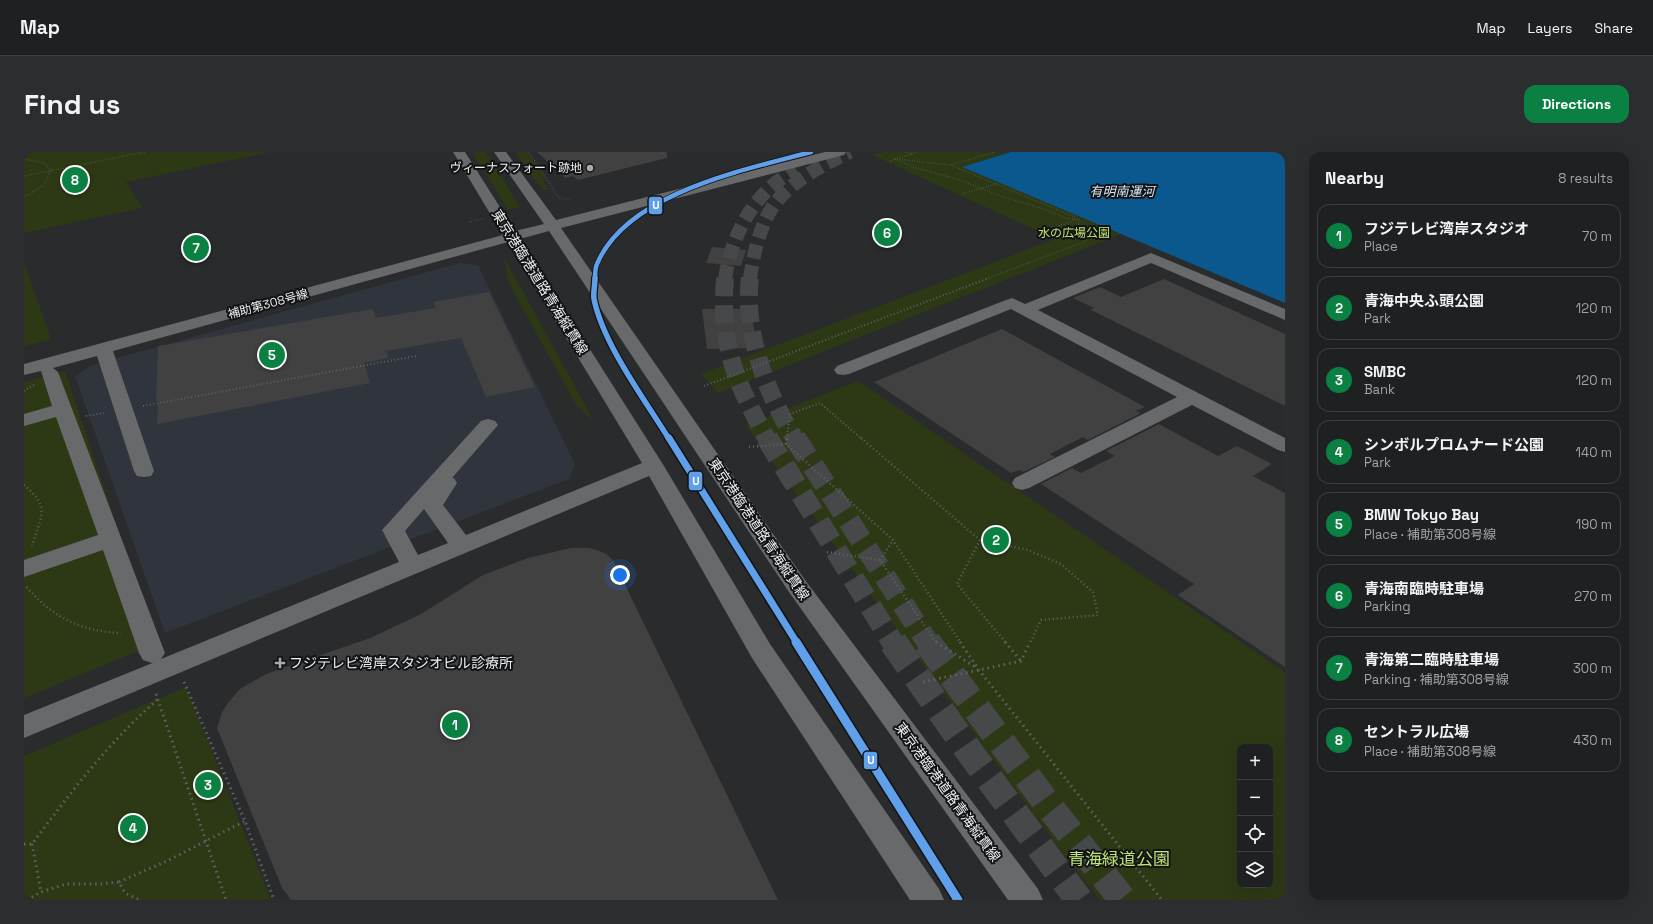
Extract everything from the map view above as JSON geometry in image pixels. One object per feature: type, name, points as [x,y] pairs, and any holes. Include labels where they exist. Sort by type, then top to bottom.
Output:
[{"type":"street","name":"東京港臨港道路青海縦貫線","points":[[459,152],[654,466],[762,651],[928,900]]},
{"type":"street","name":"東京港臨港道路青海縦貫線","points":[[500,152],[550,222],[797,586],[1028,900]]},
{"type":"street","points":[[550,222],[840,152]]},
{"type":"street","points":[[510,233],[728,168]]},
{"type":"street","name":"補助第308号線","points":[[24,370],[510,233]]},
{"type":"street","name":"補助第308号線","points":[[24,357],[510,233]]},
{"type":"street","points":[[843,370],[1151,258],[1285,316]]},
{"type":"street","points":[[1018,306],[1285,446]]},
{"type":"street","points":[[103,348],[144,471]]},
{"type":"street","points":[[49,372],[152,653]]},
{"type":"street","points":[[1022,483],[1192,397]]},
{"type":"street","points":[[24,420],[64,414]]},
{"type":"street","points":[[412,566],[393,530],[488,425],[432,505],[461,546]]},
{"type":"street","points":[[24,727],[654,466]]},
{"type":"street","points":[[27,559],[110,538]]},
{"type":"path","points":[[24,176],[145,152]]},
{"type":"path","points":[[529,152],[559,198],[571,200]]},
{"type":"path","points":[[905,152],[912,154]]},
{"type":"path","points":[[890,161],[917,152]]},
{"type":"path","points":[[952,165],[993,152]]},
{"type":"path","points":[[24,159],[44,162],[51,170]]},
{"type":"path","points":[[895,159],[952,165],[1079,219]]},
{"type":"path","points":[[895,159],[916,168],[957,179],[1068,218],[1079,219]]},
{"type":"path","points":[[24,197],[44,185],[51,170]]},
{"type":"path","points":[[962,194],[996,184]]},
{"type":"path","points":[[469,222],[486,218]]},
{"type":"path","points":[[1052,228],[1079,219]]},
{"type":"path","points":[[704,386],[1086,241],[1090,235],[1087,229],[1078,224],[1079,219]]},
{"type":"path","points":[[64,414],[123,409],[416,356]]},
{"type":"path","points":[[786,444],[790,414],[820,403],[980,540],[1028,550],[1061,564],[1093,592],[1098,615],[1041,620],[1021,661]]},
{"type":"path","points":[[749,446],[786,444],[893,540],[979,670],[1162,900]]},
{"type":"path","points":[[24,484],[36,493],[43,505],[43,516],[27,559]]},
{"type":"path","points":[[880,560],[893,540]]},
{"type":"path","points":[[980,540],[957,584],[1021,661]]},
{"type":"path","points":[[827,552],[880,560],[934,640],[979,670]]},
{"type":"path","points":[[24,582],[42,606],[68,622],[108,633],[144,632]]},
{"type":"path","points":[[923,682],[1021,661]]},
{"type":"path","points":[[183,682],[245,821],[274,900]]},
{"type":"path","points":[[156,693],[226,900]]},
{"type":"path","points":[[41,892],[32,844],[103,751],[140,714],[158,699]]},
{"type":"path","points":[[27,900],[41,892],[66,884],[100,884],[119,882],[167,861],[245,821]]},
{"type":"path","points":[[24,844],[32,844]]},
{"type":"path","points":[[119,882],[125,893],[140,900]]},
{"type":"shaded area","points":[[460,263],[478,265],[575,464],[569,479],[165,633],[75,376],[92,365]]},
{"type":"green space","points":[[24,152],[271,152],[126,182],[142,208],[24,233]]},
{"type":"green space","points":[[472,152],[486,152],[520,207],[508,210]]},
{"type":"green space","points":[[515,152],[528,152],[544,174],[544,182],[549,189],[542,189]]},
{"type":"green space","name":"水の広場公園","points":[[882,152],[1010,152],[962,167],[1122,234],[718,393],[701,374],[1055,239],[872,155]]},
{"type":"green space","points":[[505,259],[594,421],[576,405],[507,280],[506,266],[503,260]]},
{"type":"green space","points":[[24,262],[51,339],[24,346]]},
{"type":"green space","points":[[65,371],[156,644],[24,698],[24,382]]},
{"type":"green space","name":"青海緑道公園","points":[[858,381],[1285,672],[1285,900],[1100,900],[1058,847],[745,425]]},
{"type":"green space","points":[[186,687],[271,900],[24,900],[24,756]]},
{"type":"water","name":"有明南運河","points":[[1011,152],[1285,152],[1285,303],[962,167]]},
{"type":"building","name":"ヴィーナスフォート跡地","points":[[537,152],[667,152],[667,158],[578,180],[573,176],[565,178]]},
{"type":"building","points":[[712,247],[746,250],[741,266],[706,263]]},
{"type":"building","points":[[1164,279],[1285,334],[1285,406],[1091,310],[1094,308],[1073,298],[1100,287],[1121,297]]},
{"type":"building","points":[[489,292],[535,387],[486,397],[461,338],[386,351],[388,358],[364,363],[370,383],[157,424],[158,401],[156,401],[158,346],[373,309],[376,318],[436,308],[433,302]]},
{"type":"building","points":[[702,309],[750,309],[758,348],[707,349]]},
{"type":"building","points":[[1002,329],[1145,407],[1136,411],[1141,413],[1088,440],[1083,437],[1050,454],[1055,457],[1023,472],[1019,470],[1011,473],[874,382]]},
{"type":"building","points":[[1159,424],[1218,456],[1237,446],[1272,464],[1253,476],[1285,493],[1285,667],[1178,595],[1194,584],[1041,484],[1072,468],[1081,473],[1115,456],[1106,451]]},
{"type":"building","points":[[571,548],[589,548],[597,550],[606,554],[613,560],[778,900],[291,900],[282,888],[217,728],[222,712],[228,703],[240,689],[266,674],[370,638],[421,614],[483,575],[528,558]]},
{"type":"tunnel","points":[[750,279],[753,259],[762,228],[766,218],[777,201],[801,179],[820,167],[850,152]]},
{"type":"tunnel","points":[[725,279],[727,266],[735,240],[747,216],[763,194],[796,169]]},
{"type":"tunnel","points":[[725,278],[725,324],[732,362],[746,399],[767,439]]},
{"type":"tunnel","points":[[750,278],[750,319],[759,362],[775,403],[795,439]]},
{"type":"tunnel","points":[[767,438],[893,643]]},
{"type":"tunnel","points":[[795,438],[928,643]]},
{"type":"tunnel","points":[[893,642],[966,747],[1079,900]]},
{"type":"tunnel","points":[[927,642],[1052,810],[1123,900]]},
{"type":"transit line","name":"U","points":[[811,152],[747,169],[710,181],[672,196],[638,215],[612,238],[596,265],[594,298],[602,324],[623,365],[958,900]]},
{"type":"place","name":"ヴィーナスフォート跡地","points":[[590,168]]},
{"type":"place","name":"セントラル広場","points":[[75,180]]},
{"type":"place","name":"青海南臨時駐車場","points":[[887,233]]},
{"type":"place","name":"青海第二臨時駐車場","points":[[196,248]]},
{"type":"place","name":"BMW Tokyo Bay","points":[[272,355]]},
{"type":"place","name":"青海中央ふ頭公園","points":[[996,540]]},
{"type":"place","name":"フジテレビ湾岸スタジオビル診療所","points":[[280,663]]},
{"type":"place","name":"フジテレビ湾岸スタジオ","points":[[455,725]]},
{"type":"place","name":"SMBC","points":[[208,785]]},
{"type":"place","name":"シンボルプロムナード公園","points":[[133,828]]}]
